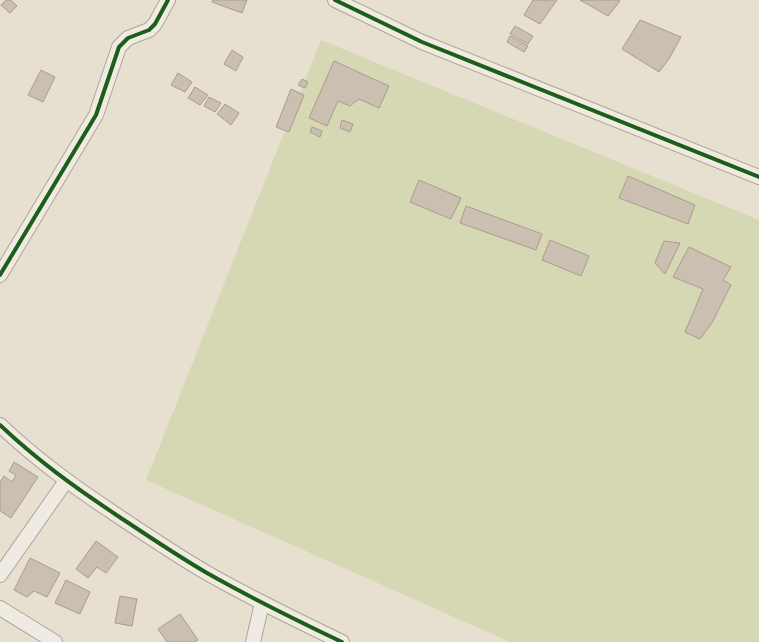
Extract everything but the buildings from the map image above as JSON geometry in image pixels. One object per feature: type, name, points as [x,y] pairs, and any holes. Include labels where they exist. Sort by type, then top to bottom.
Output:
[{"type":"street","points":[[0,275],[96,115],[119,47],[128,38],[149,30],[155,24],[168,0]]},
{"type":"street","points":[[335,0],[422,42],[759,177]]},
{"type":"street","points":[[0,426],[28,451],[66,481],[143,533],[206,572],[262,603],[342,642]]},
{"type":"street","points":[[0,575],[66,481]]},
{"type":"street","points":[[253,642],[262,603]]},
{"type":"street","points":[[0,608],[55,642]]},
{"type":"green space","points":[[321,40],[759,220],[759,642],[510,642],[146,480]]},
{"type":"cycle path","points":[[0,275],[96,115],[119,47],[128,38],[149,30],[155,24],[168,0]]},
{"type":"cycle path","points":[[335,0],[422,42],[759,177]]},
{"type":"cycle path","points":[[0,425],[28,450],[70,483],[172,552],[240,591],[342,642]]}]
